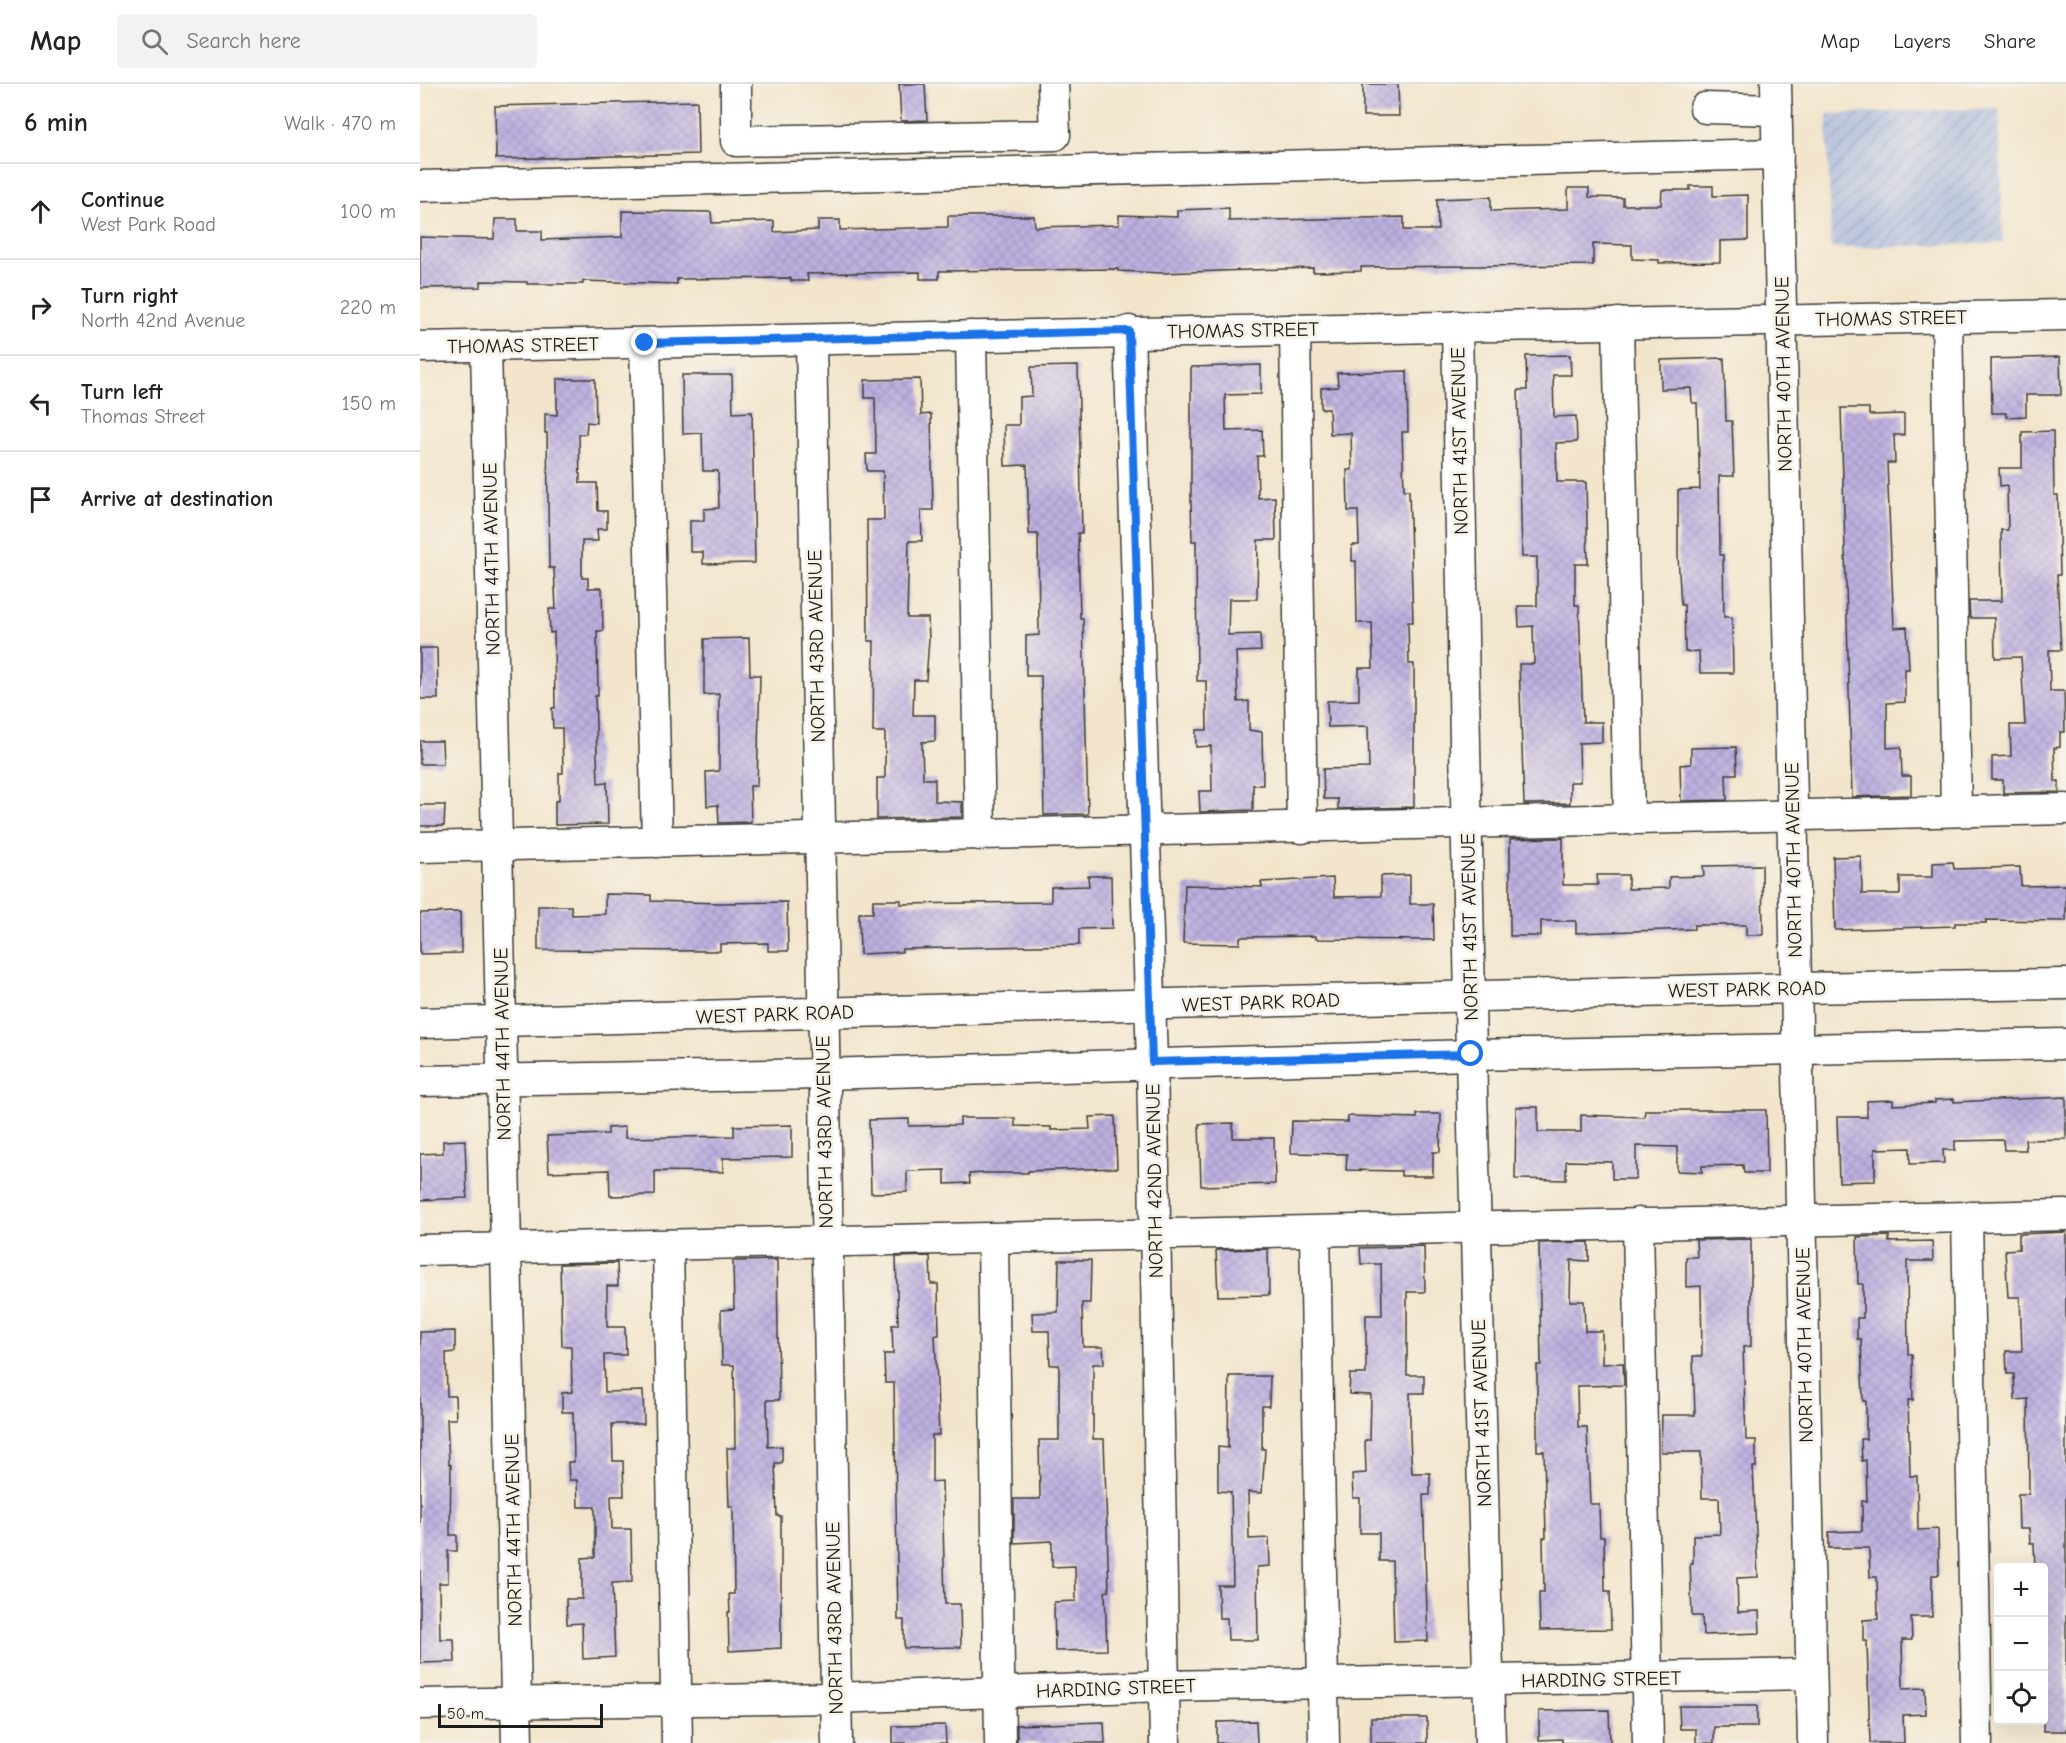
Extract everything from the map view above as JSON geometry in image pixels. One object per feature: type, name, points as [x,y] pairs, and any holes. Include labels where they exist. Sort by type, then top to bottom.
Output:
[{"type":"street","points":[[736,84],[736,141],[1055,135],[1053,84]]},
{"type":"street","points":[[1705,108],[1777,97]]},
{"type":"street","name":"NORTH 40TH AVENUE","points":[[1777,97],[1813,1743]]},
{"type":"street","points":[[420,186],[1778,154]]},
{"type":"street","name":"THOMAS STREET","points":[[420,347],[811,341],[1129,331],[2066,315]]},
{"type":"street","points":[[1947,317],[1956,811]]},
{"type":"street","points":[[1618,323],[1629,819]]},
{"type":"street","name":"NORTH 41ST AVENUE","points":[[1457,326],[1471,1054],[1490,1743]]},
{"type":"street","points":[[1295,329],[1302,828]]},
{"type":"street","name":"NORTH 42ND AVENUE","points":[[1129,331],[1152,1062],[1165,1743]]},
{"type":"street","points":[[971,336],[980,835]]},
{"type":"street","name":"NORTH 43RD AVENUE","points":[[811,341],[837,1743]]},
{"type":"street","points":[[645,343],[657,842]]},
{"type":"street","name":"NORTH 44TH AVENUE","points":[[486,346],[517,1743]]},
{"type":"street","points":[[420,848],[2066,809]]},
{"type":"street","name":"WEST PARK ROAD","points":[[420,1023],[1796,988],[2066,984]]},
{"type":"street","points":[[420,1082],[823,1074],[1152,1062],[1471,1054],[2066,1044]]},
{"type":"street","points":[[420,1250],[2066,1215]]},
{"type":"street","points":[[1967,1216],[1977,1743]]},
{"type":"street","points":[[1638,1223],[1648,1743]]},
{"type":"street","points":[[1315,1232],[1324,1743]]},
{"type":"street","points":[[993,1239],[1000,1743]]},
{"type":"street","points":[[668,1245],[677,1743]]},
{"type":"street","name":"HARDING STREET","points":[[420,1704],[835,1698],[1164,1686],[1489,1682],[1811,1674]]},
{"type":"shaded area","points":[[1999,108],[2003,243],[1831,248],[1827,114]]},
{"type":"building","points":[[899,84],[925,84],[927,120],[901,121]]},
{"type":"building","points":[[1363,84],[1398,84],[1399,116],[1363,116]]},
{"type":"building","points":[[697,101],[698,154],[496,159],[495,106]]},
{"type":"building","points":[[1690,186],[1713,186],[1713,196],[1748,195],[1748,240],[1720,241],[1720,262],[1659,263],[1659,260],[1632,259],[1632,245],[1593,244],[1593,265],[1361,267],[1361,271],[1313,272],[1313,268],[1161,273],[1118,271],[1118,269],[939,271],[939,279],[920,279],[920,272],[856,273],[807,274],[808,281],[791,281],[791,278],[677,279],[677,284],[583,281],[583,284],[527,284],[527,282],[481,281],[481,287],[420,288],[420,237],[494,239],[495,219],[517,219],[517,231],[542,231],[542,240],[622,237],[622,211],[711,212],[712,223],[774,221],[774,232],[818,230],[818,220],[840,220],[840,230],[948,227],[948,216],[1034,216],[1035,227],[1119,225],[1119,215],[1177,217],[1177,210],[1229,208],[1229,221],[1404,217],[1404,230],[1438,230],[1437,199],[1491,197],[1491,211],[1568,209],[1568,188],[1589,188],[1589,197],[1623,198],[1623,205],[1661,205],[1662,190],[1690,190]]},
{"type":"building","points":[[1570,355],[1571,375],[1553,375],[1554,417],[1576,416],[1577,442],[1556,443],[1557,482],[1586,482],[1588,564],[1575,564],[1575,605],[1579,605],[1583,722],[1602,722],[1602,742],[1579,743],[1580,782],[1570,782],[1570,803],[1524,804],[1519,664],[1534,664],[1533,626],[1519,627],[1518,606],[1537,606],[1537,557],[1522,557],[1518,390],[1527,390],[1526,356]]},
{"type":"building","points":[[2060,357],[2061,395],[2026,395],[2026,416],[2006,417],[2006,413],[1992,413],[1991,359]]},
{"type":"building","points":[[1724,358],[1726,421],[1732,421],[1734,476],[1719,476],[1720,555],[1723,555],[1724,617],[1732,617],[1733,673],[1700,673],[1699,651],[1685,652],[1684,605],[1681,605],[1678,556],[1678,490],[1700,489],[1697,403],[1692,403],[1691,388],[1661,389],[1661,360]]},
{"type":"building","points":[[1261,365],[1261,394],[1225,395],[1226,431],[1262,430],[1263,456],[1257,456],[1258,498],[1275,497],[1276,540],[1258,540],[1257,599],[1229,599],[1228,635],[1260,634],[1261,651],[1236,652],[1238,702],[1249,701],[1249,730],[1262,732],[1263,785],[1253,785],[1253,810],[1200,812],[1199,791],[1212,791],[1211,746],[1196,747],[1196,730],[1207,730],[1206,681],[1197,681],[1196,541],[1192,541],[1191,499],[1191,367]]},
{"type":"building","points":[[1078,366],[1082,533],[1078,533],[1080,618],[1083,618],[1088,814],[1044,815],[1041,676],[1026,676],[1026,636],[1039,635],[1038,534],[1029,534],[1027,465],[1005,466],[1004,425],[1019,425],[1019,397],[1032,396],[1031,367]]},
{"type":"building","points":[[1407,371],[1408,432],[1402,432],[1404,490],[1409,490],[1413,622],[1408,622],[1409,664],[1414,664],[1414,807],[1338,809],[1338,799],[1324,799],[1323,769],[1369,768],[1368,726],[1328,727],[1327,701],[1359,700],[1359,668],[1373,668],[1372,623],[1357,623],[1356,561],[1352,561],[1352,545],[1359,545],[1358,511],[1348,511],[1347,470],[1352,470],[1351,433],[1330,434],[1329,409],[1321,409],[1321,388],[1338,387],[1337,373]]},
{"type":"building","points":[[682,375],[732,375],[733,413],[752,412],[755,563],[703,564],[703,552],[690,552],[690,521],[704,521],[704,509],[719,508],[718,471],[703,471],[702,433],[683,434]]},
{"type":"building","points":[[557,379],[595,379],[596,423],[587,422],[586,434],[579,434],[580,483],[597,483],[598,511],[607,511],[607,529],[597,529],[598,541],[582,541],[582,578],[588,578],[588,588],[602,588],[603,631],[597,631],[598,696],[595,696],[598,783],[607,782],[608,824],[555,825],[555,801],[559,801],[559,773],[563,773],[562,728],[553,728],[554,632],[550,633],[549,609],[556,609],[554,568],[549,568],[545,414],[557,415]]},
{"type":"building","points":[[920,379],[921,415],[931,414],[933,510],[921,510],[922,541],[909,541],[907,618],[928,618],[929,639],[926,680],[914,680],[913,715],[935,715],[935,741],[922,742],[923,779],[935,779],[935,801],[962,802],[962,817],[877,819],[877,778],[885,778],[885,732],[873,732],[874,641],[868,641],[867,520],[884,520],[883,471],[867,471],[866,454],[876,454],[875,398],[865,398],[865,380]]},
{"type":"building","points":[[1841,408],[1869,408],[1869,415],[1904,414],[1904,435],[1894,435],[1895,463],[1887,463],[1894,628],[1907,627],[1909,669],[1905,669],[1905,702],[1887,703],[1887,748],[1901,747],[1902,776],[1911,776],[1911,795],[1852,797]]},
{"type":"building","points":[[2053,431],[2054,495],[2058,495],[2060,575],[2057,575],[2061,650],[2049,650],[2050,691],[2064,691],[2065,732],[2060,732],[2060,747],[2054,748],[2055,781],[2059,781],[2059,792],[2003,793],[2003,780],[1992,780],[1992,757],[2011,756],[2010,725],[2025,725],[2021,657],[1995,658],[1994,618],[1970,618],[1969,601],[2002,601],[2001,530],[2008,530],[2007,485],[2000,486],[1999,468],[2022,468],[2022,432]]},
{"type":"building","points":[[749,638],[750,675],[760,675],[757,786],[750,786],[751,822],[719,823],[718,805],[707,806],[706,772],[719,771],[719,694],[704,695],[704,639]]},
{"type":"building","points":[[420,648],[437,648],[438,699],[420,699]]},
{"type":"building","points":[[420,741],[442,741],[443,764],[420,764]]},
{"type":"building","points":[[1736,747],[1737,774],[1726,774],[1727,800],[1681,801],[1680,765],[1691,764],[1691,748]]},
{"type":"building","points":[[420,805],[445,805],[444,826],[420,826]]},
{"type":"building","points":[[1563,838],[1563,885],[1598,885],[1597,875],[1628,875],[1628,889],[1669,888],[1669,877],[1704,876],[1703,866],[1762,865],[1763,935],[1746,935],[1746,925],[1694,925],[1694,929],[1576,933],[1576,921],[1541,921],[1541,936],[1510,936],[1510,839]]},
{"type":"building","points":[[1861,856],[1862,894],[1900,894],[1900,877],[1933,877],[1933,863],[1953,862],[1954,869],[2020,867],[2021,886],[2066,885],[2066,921],[1986,920],[1986,923],[1955,923],[1955,926],[1835,930],[1833,857]]},
{"type":"building","points":[[1410,875],[1410,904],[1433,904],[1434,940],[1316,939],[1316,936],[1240,937],[1240,944],[1183,943],[1185,885],[1262,887],[1261,882],[1333,878],[1334,897],[1381,896],[1381,876]]},
{"type":"building","points":[[1088,876],[1111,876],[1112,928],[1079,929],[1079,945],[902,949],[902,952],[860,954],[859,913],[873,913],[873,900],[901,900],[901,904],[1051,902],[1051,887],[1089,886]]},
{"type":"building","points":[[605,894],[651,895],[651,901],[787,902],[788,951],[768,951],[768,943],[720,944],[720,951],[538,950],[538,906],[571,906],[572,915],[605,914]]},
{"type":"building","points":[[460,912],[461,953],[420,954],[420,913]]},
{"type":"building","points":[[2066,1097],[2066,1139],[2025,1140],[2026,1150],[2004,1150],[2003,1140],[1955,1141],[1955,1150],[1943,1150],[1944,1163],[1910,1164],[1910,1148],[1875,1149],[1875,1181],[1839,1182],[1837,1117],[1867,1117],[1867,1101],[1893,1100],[1893,1105],[1935,1103],[1935,1100],[1954,1099],[1954,1102]]},
{"type":"building","points":[[1516,1107],[1538,1107],[1538,1132],[1581,1132],[1581,1115],[1644,1117],[1645,1110],[1766,1110],[1767,1173],[1744,1173],[1743,1165],[1702,1166],[1702,1172],[1677,1171],[1677,1147],[1636,1146],[1636,1179],[1612,1179],[1612,1162],[1566,1161],[1566,1180],[1515,1179]]},
{"type":"building","points":[[1417,1114],[1441,1114],[1440,1152],[1433,1152],[1433,1176],[1401,1176],[1401,1171],[1346,1170],[1347,1154],[1291,1153],[1292,1121],[1348,1122],[1348,1116],[1417,1118]]},
{"type":"building","points":[[1115,1116],[1117,1168],[969,1174],[970,1183],[945,1184],[945,1170],[907,1171],[907,1192],[871,1193],[869,1120],[909,1119],[909,1126],[960,1125],[960,1118],[1015,1118],[1015,1126],[1051,1127],[1051,1130],[1090,1129],[1089,1117]]},
{"type":"building","points":[[1233,1123],[1233,1138],[1274,1138],[1275,1184],[1201,1186],[1199,1124]]},
{"type":"building","points":[[792,1125],[792,1157],[723,1158],[723,1172],[655,1171],[655,1195],[610,1196],[609,1170],[549,1172],[547,1136],[608,1134],[608,1128],[625,1127],[625,1138],[734,1136],[734,1126]]},
{"type":"building","points":[[465,1140],[467,1198],[420,1200],[420,1154],[443,1153],[443,1141]]},
{"type":"building","points":[[2066,1232],[2066,1731],[2043,1731],[2043,1725],[2048,1725],[2048,1563],[2035,1563],[2034,1543],[2030,1543],[2029,1529],[2019,1529],[2018,1494],[2029,1494],[2028,1399],[2015,1400],[2014,1374],[2007,1374],[2006,1351],[2022,1351],[2020,1297],[2008,1297],[2005,1250],[2019,1249],[2019,1234]]},
{"type":"building","points":[[1889,1236],[1889,1242],[1932,1241],[1933,1261],[1907,1261],[1908,1354],[1912,1354],[1913,1400],[1908,1400],[1910,1476],[1917,1476],[1918,1530],[1938,1529],[1939,1575],[1932,1575],[1932,1617],[1911,1617],[1912,1640],[1902,1640],[1903,1689],[1925,1688],[1926,1714],[1903,1715],[1904,1743],[1870,1743],[1867,1641],[1863,1641],[1863,1620],[1878,1619],[1877,1577],[1870,1577],[1869,1548],[1829,1548],[1829,1532],[1862,1531],[1862,1501],[1867,1501],[1866,1460],[1862,1461],[1861,1439],[1866,1439],[1866,1401],[1863,1401],[1861,1339],[1857,1339],[1857,1318],[1863,1318],[1863,1284],[1858,1284],[1857,1237]]},
{"type":"building","points":[[1751,1239],[1751,1346],[1743,1347],[1746,1440],[1756,1440],[1756,1467],[1753,1467],[1758,1577],[1737,1578],[1738,1612],[1759,1611],[1760,1633],[1703,1635],[1702,1616],[1692,1616],[1690,1563],[1693,1563],[1693,1535],[1720,1534],[1719,1498],[1702,1498],[1701,1452],[1661,1452],[1662,1415],[1695,1415],[1693,1356],[1702,1356],[1701,1286],[1686,1287],[1686,1257],[1697,1257],[1696,1240]]},
{"type":"building","points":[[1589,1242],[1589,1261],[1571,1260],[1570,1301],[1584,1301],[1585,1331],[1602,1331],[1602,1364],[1623,1363],[1624,1385],[1577,1386],[1578,1427],[1587,1427],[1590,1504],[1599,1504],[1600,1537],[1604,1537],[1605,1591],[1610,1591],[1611,1629],[1540,1630],[1539,1592],[1544,1592],[1543,1538],[1546,1538],[1544,1451],[1537,1451],[1537,1365],[1541,1365],[1539,1243]]},
{"type":"building","points":[[1424,1246],[1425,1292],[1407,1292],[1407,1375],[1424,1375],[1424,1393],[1410,1393],[1410,1438],[1412,1473],[1430,1473],[1430,1495],[1423,1495],[1428,1641],[1394,1642],[1392,1561],[1379,1561],[1379,1533],[1360,1533],[1360,1498],[1353,1498],[1352,1474],[1366,1473],[1365,1440],[1370,1440],[1371,1395],[1349,1394],[1350,1374],[1366,1374],[1366,1315],[1382,1315],[1381,1264],[1361,1264],[1360,1248]]},
{"type":"building","points":[[1268,1249],[1269,1295],[1218,1296],[1216,1250]]},
{"type":"building","points":[[930,1256],[931,1284],[938,1284],[939,1335],[935,1335],[939,1435],[932,1435],[932,1482],[942,1481],[945,1604],[960,1604],[961,1647],[904,1648],[904,1620],[898,1620],[894,1383],[885,1383],[884,1354],[893,1354],[892,1325],[898,1325],[896,1257]]},
{"type":"building","points":[[777,1260],[779,1400],[767,1400],[768,1447],[782,1446],[782,1463],[775,1463],[777,1516],[781,1516],[781,1648],[729,1651],[729,1594],[734,1594],[733,1506],[729,1506],[727,1448],[735,1448],[734,1365],[722,1365],[721,1310],[734,1309],[733,1261]]},
{"type":"building","points":[[1059,1260],[1091,1260],[1090,1303],[1082,1303],[1083,1347],[1103,1347],[1104,1364],[1093,1364],[1093,1439],[1104,1439],[1109,1591],[1105,1592],[1107,1650],[1055,1651],[1054,1602],[1076,1601],[1075,1566],[1052,1567],[1052,1541],[1014,1543],[1014,1499],[1040,1499],[1039,1440],[1059,1440],[1059,1365],[1050,1365],[1049,1331],[1033,1331],[1032,1313],[1058,1312]]},
{"type":"building","points":[[617,1263],[618,1286],[607,1286],[607,1327],[625,1327],[626,1355],[604,1355],[605,1392],[643,1391],[644,1424],[612,1424],[613,1461],[623,1461],[624,1496],[611,1496],[612,1529],[631,1529],[632,1582],[612,1583],[615,1657],[583,1659],[582,1623],[567,1624],[566,1599],[582,1599],[582,1558],[595,1557],[595,1507],[578,1507],[577,1480],[569,1480],[568,1462],[574,1462],[573,1412],[562,1412],[562,1393],[572,1392],[571,1346],[562,1346],[560,1264]]},
{"type":"building","points":[[455,1331],[455,1352],[446,1353],[447,1396],[455,1396],[456,1419],[447,1419],[449,1464],[451,1465],[450,1535],[457,1535],[457,1551],[448,1551],[448,1583],[439,1583],[440,1639],[454,1639],[455,1662],[420,1663],[420,1332]]},
{"type":"building","points":[[1229,1376],[1270,1376],[1269,1406],[1262,1406],[1262,1449],[1265,1449],[1262,1493],[1248,1492],[1249,1539],[1269,1538],[1270,1566],[1257,1567],[1258,1640],[1228,1640],[1227,1618],[1219,1618],[1218,1585],[1233,1585],[1231,1492],[1218,1491],[1218,1447],[1228,1448]]},
{"type":"building","points":[[1679,1706],[1757,1706],[1757,1727],[1714,1727],[1714,1743],[1696,1743],[1696,1729],[1680,1729]]},
{"type":"building","points":[[1609,1710],[1610,1743],[1562,1743],[1562,1739],[1539,1740],[1539,1711]]},
{"type":"building","points":[[1371,1718],[1427,1718],[1427,1743],[1371,1743]]},
{"type":"building","points":[[1256,1721],[1257,1743],[1217,1743],[1217,1722]]},
{"type":"building","points":[[1104,1722],[1105,1743],[1017,1743],[1017,1725]]},
{"type":"building","points":[[945,1725],[946,1743],[893,1743],[893,1726]]},
{"type":"route","points":[[645,343],[811,341],[1129,331],[1152,1062],[1471,1054]]}]
